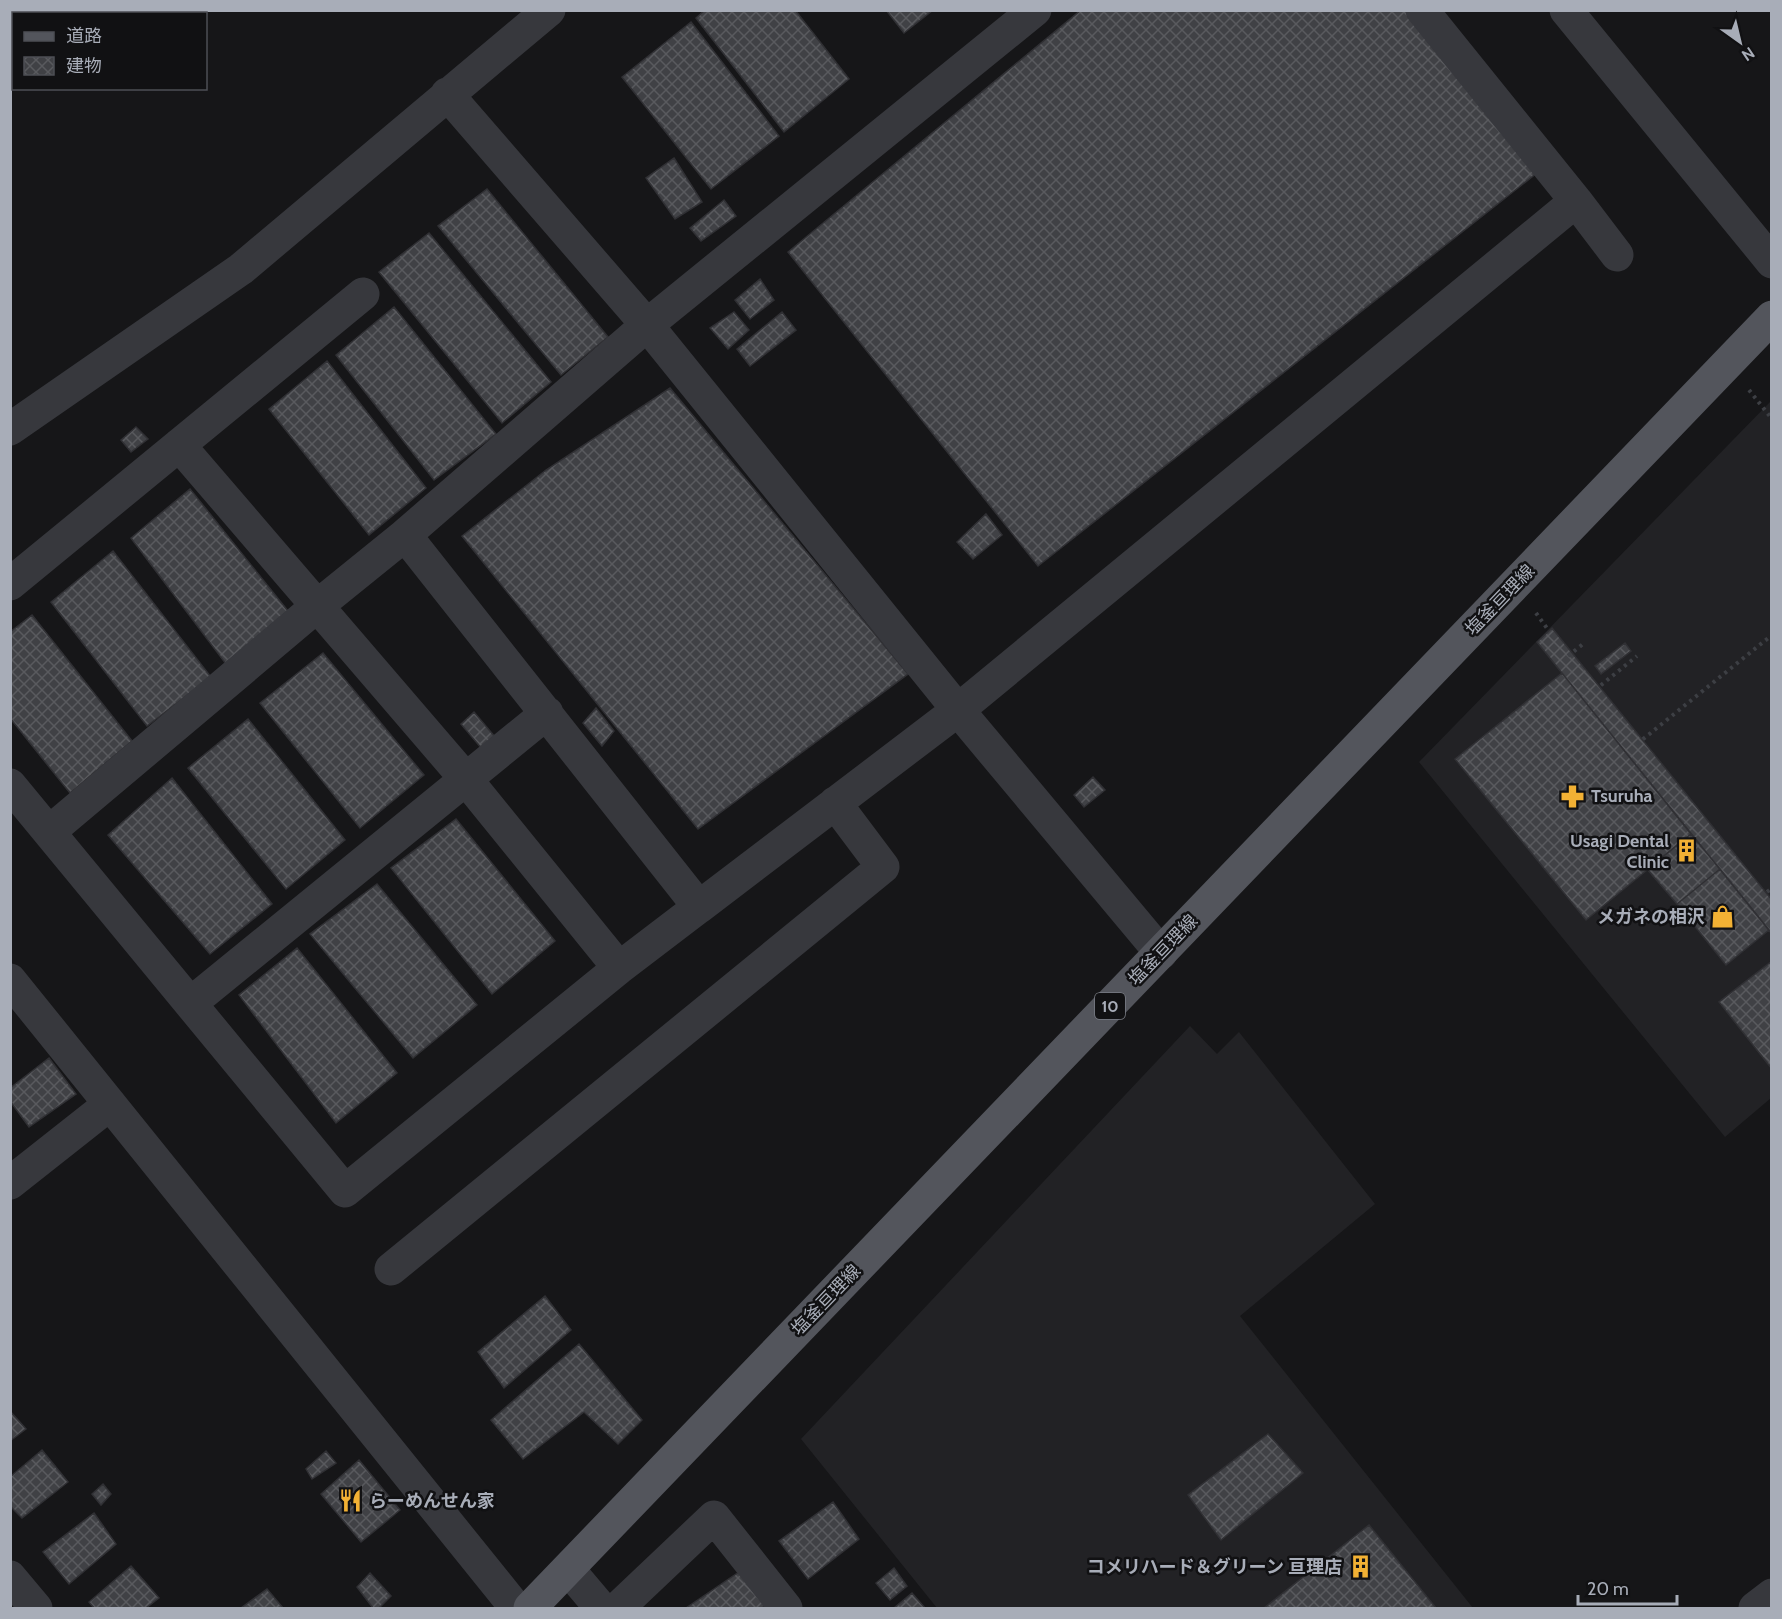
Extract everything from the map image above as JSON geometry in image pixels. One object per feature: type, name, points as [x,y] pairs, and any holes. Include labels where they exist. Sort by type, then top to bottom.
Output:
[{"type":"main road","name":"塩釜亘理線","points":[[530,1608],[1772,317]]},
{"type":"street","points":[[10,429],[241,269],[549,10]]},
{"type":"street","points":[[49,832],[405,535],[647,325],[1035,10]]},
{"type":"street","points":[[1422,10],[1617,255]]},
{"type":"street","points":[[1566,10],[1772,262]]},
{"type":"street","points":[[447,94],[647,325],[958,710],[1161,953]]},
{"type":"street","points":[[10,785],[345,1191],[619,968],[958,710],[1576,201]]},
{"type":"street","points":[[10,584],[363,294]]},
{"type":"street","points":[[179,445],[465,778],[619,968]]},
{"type":"street","points":[[405,535],[699,907]]},
{"type":"street","points":[[190,1003],[547,713]]},
{"type":"street","points":[[391,1269],[884,867],[835,803]]},
{"type":"street","points":[[10,980],[516,1608]]},
{"type":"street","points":[[10,1183],[110,1104]]},
{"type":"street","points":[[618,1608],[714,1517],[786,1608]]},
{"type":"street","points":[[568,1569],[601,1608]]},
{"type":"street","points":[[10,1577],[36,1608]]},
{"type":"street","points":[[1755,1608],[1772,1595]]},
{"type":"path","points":[[1749,390],[1772,419]]},
{"type":"path","points":[[1536,613],[1549,631]]},
{"type":"path","points":[[1637,744],[1772,635]]},
{"type":"path","points":[[1568,656],[1583,644]]},
{"type":"path","points":[[1595,690],[1637,656]]},
{"type":"path","points":[[1767,892],[1772,888]]},
{"type":"shaded area","points":[[1771,401],[1771,1098],[1725,1137],[1419,762]]},
{"type":"shaded area","points":[[1190,1026],[1217,1054],[1239,1032],[1375,1204],[1240,1316],[1473,1608],[937,1608],[801,1439]]},
{"type":"building","points":[[705,10],[795,10],[849,79],[784,132],[696,18]]},
{"type":"building","points":[[886,10],[933,10],[904,33]]},
{"type":"building","points":[[1081,10],[1407,10],[1537,173],[1038,566],[788,252]]},
{"type":"building","points":[[691,22],[779,136],[711,189],[622,77]]},
{"type":"building","points":[[674,158],[702,202],[675,219],[646,178]]},
{"type":"building","points":[[487,189],[608,337],[561,375],[438,226]]},
{"type":"building","points":[[724,200],[736,216],[701,241],[690,228]]},
{"type":"building","points":[[429,233],[551,382],[502,423],[379,272]]},
{"type":"building","points":[[760,279],[774,300],[750,319],[735,300]]},
{"type":"building","points":[[394,307],[496,434],[434,480],[336,355]]},
{"type":"building","points":[[734,312],[749,330],[728,349],[710,328]]},
{"type":"building","points":[[782,312],[796,330],[750,366],[737,349]]},
{"type":"building","points":[[327,361],[426,488],[369,535],[269,409]]},
{"type":"building","points":[[670,388],[908,674],[698,829],[462,536],[546,470]]},
{"type":"building","points":[[136,427],[148,439],[131,452],[121,440]]},
{"type":"building","points":[[190,489],[288,611],[226,664],[131,538]]},
{"type":"building","points":[[986,514],[1002,535],[973,559],[957,542]]},
{"type":"building","points":[[113,551],[211,677],[147,726],[51,602]]},
{"type":"building","points":[[32,615],[132,741],[70,793],[10,718],[10,632]]},
{"type":"building","points":[[1552,628],[1772,900],[1772,934],[1537,642]]},
{"type":"building","points":[[1625,643],[1631,651],[1601,674],[1595,666]]},
{"type":"building","points":[[323,653],[424,775],[360,828],[260,703]]},
{"type":"building","name":"Tsuruha","points":[[1562,673],[1691,834],[1586,920],[1455,759]]},
{"type":"building","points":[[596,708],[614,731],[602,746],[583,723]]},
{"type":"building","points":[[474,712],[495,737],[482,749],[461,724]]},
{"type":"building","points":[[248,719],[345,840],[286,889],[188,768]]},
{"type":"building","points":[[1093,777],[1105,790],[1084,807],[1074,795]]},
{"type":"building","points":[[172,778],[272,904],[210,954],[108,835]]},
{"type":"building","points":[[456,819],[555,941],[492,994],[391,868]]},
{"type":"building","name":"Usagi Dental Clinic","points":[[1691,834],[1720,869],[1677,904],[1647,869]]},
{"type":"building","name":"メガネの相沢","points":[[1720,869],[1769,930],[1726,965],[1677,904]]},
{"type":"building","points":[[377,884],[477,1005],[413,1058],[310,934]]},
{"type":"building","points":[[297,948],[397,1073],[336,1123],[239,995]]},
{"type":"building","points":[[1772,961],[1772,1069],[1719,1002]]},
{"type":"building","points":[[49,1058],[76,1094],[29,1127],[10,1101],[10,1088]]},
{"type":"building","points":[[545,1296],[571,1330],[504,1388],[478,1352]]},
{"type":"building","points":[[579,1344],[642,1420],[618,1444],[584,1412],[523,1459],[491,1420]]},
{"type":"building","points":[[10,1411],[26,1429],[10,1441]]},
{"type":"building","points":[[1268,1434],[1303,1473],[1221,1540],[1188,1495]]},
{"type":"building","points":[[42,1450],[68,1482],[22,1518],[10,1506],[10,1477]]},
{"type":"building","points":[[326,1451],[336,1463],[312,1479],[306,1469]]},
{"type":"building","points":[[359,1460],[400,1510],[361,1542],[321,1494]]},
{"type":"building","points":[[103,1484],[111,1494],[101,1505],[92,1494]]},
{"type":"building","points":[[833,1502],[859,1539],[808,1579],[779,1541]]},
{"type":"building","points":[[94,1513],[116,1544],[69,1584],[43,1552]]},
{"type":"building","name":"コメリハード＆グリーン 亘理店","points":[[1369,1525],[1436,1608],[1264,1608]]},
{"type":"building","points":[[131,1566],[159,1598],[146,1608],[94,1608],[89,1602]]},
{"type":"building","points":[[894,1568],[907,1586],[890,1600],[876,1583]]},
{"type":"building","points":[[742,1570],[767,1605],[762,1608],[686,1608]]},
{"type":"building","points":[[370,1573],[391,1596],[379,1608],[373,1608],[357,1587]]},
{"type":"building","points":[[267,1589],[283,1608],[241,1608]]},
{"type":"building","points":[[912,1593],[925,1608],[894,1608]]},
{"type":"place","name":"Tsuruha","points":[[1573,796]]},
{"type":"place","name":"Usagi Dental Clinic","points":[[1687,851]]},
{"type":"place","name":"メガネの相沢","points":[[1723,917]]},
{"type":"place","name":"らーめんせん家","points":[[351,1501]]},
{"type":"place","name":"コメリハード＆グリーン 亘理店","points":[[1360,1567]]}]
